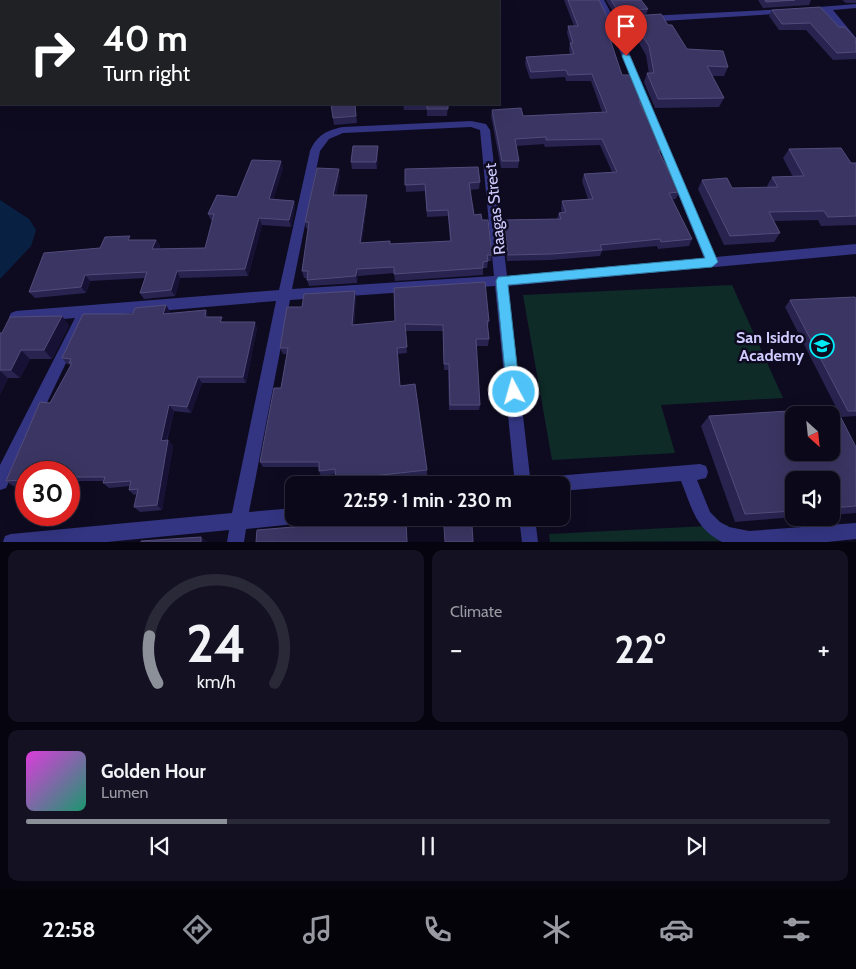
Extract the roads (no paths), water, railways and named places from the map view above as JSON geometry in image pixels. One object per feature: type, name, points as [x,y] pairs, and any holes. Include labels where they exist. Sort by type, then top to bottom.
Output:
[{"type":"street","points":[[600,0],[617,21],[712,262]]},
{"type":"street","points":[[640,20],[856,6]]},
{"type":"street","points":[[826,8],[856,43]]},
{"type":"street","name":"Raagas Street","points":[[284,295],[315,151],[320,141],[328,134],[352,128],[476,125],[485,130],[488,143],[522,476]]},
{"type":"street","points":[[16,317],[284,295],[502,281],[856,249]]},
{"type":"street","points":[[235,542],[284,295]]},
{"type":"street","points":[[0,482],[84,312]]},
{"type":"street","points":[[570,483],[693,472],[704,518],[714,528],[727,536],[749,539],[856,530]]},
{"type":"street","points":[[11,542],[285,517]]},
{"type":"street","points":[[528,526],[530,542]]},
{"type":"water","points":[[0,200],[29,219],[36,230],[31,246],[0,279]]},
{"type":"place","name":"San Isidro Academy","points":[[822,346]]}]
